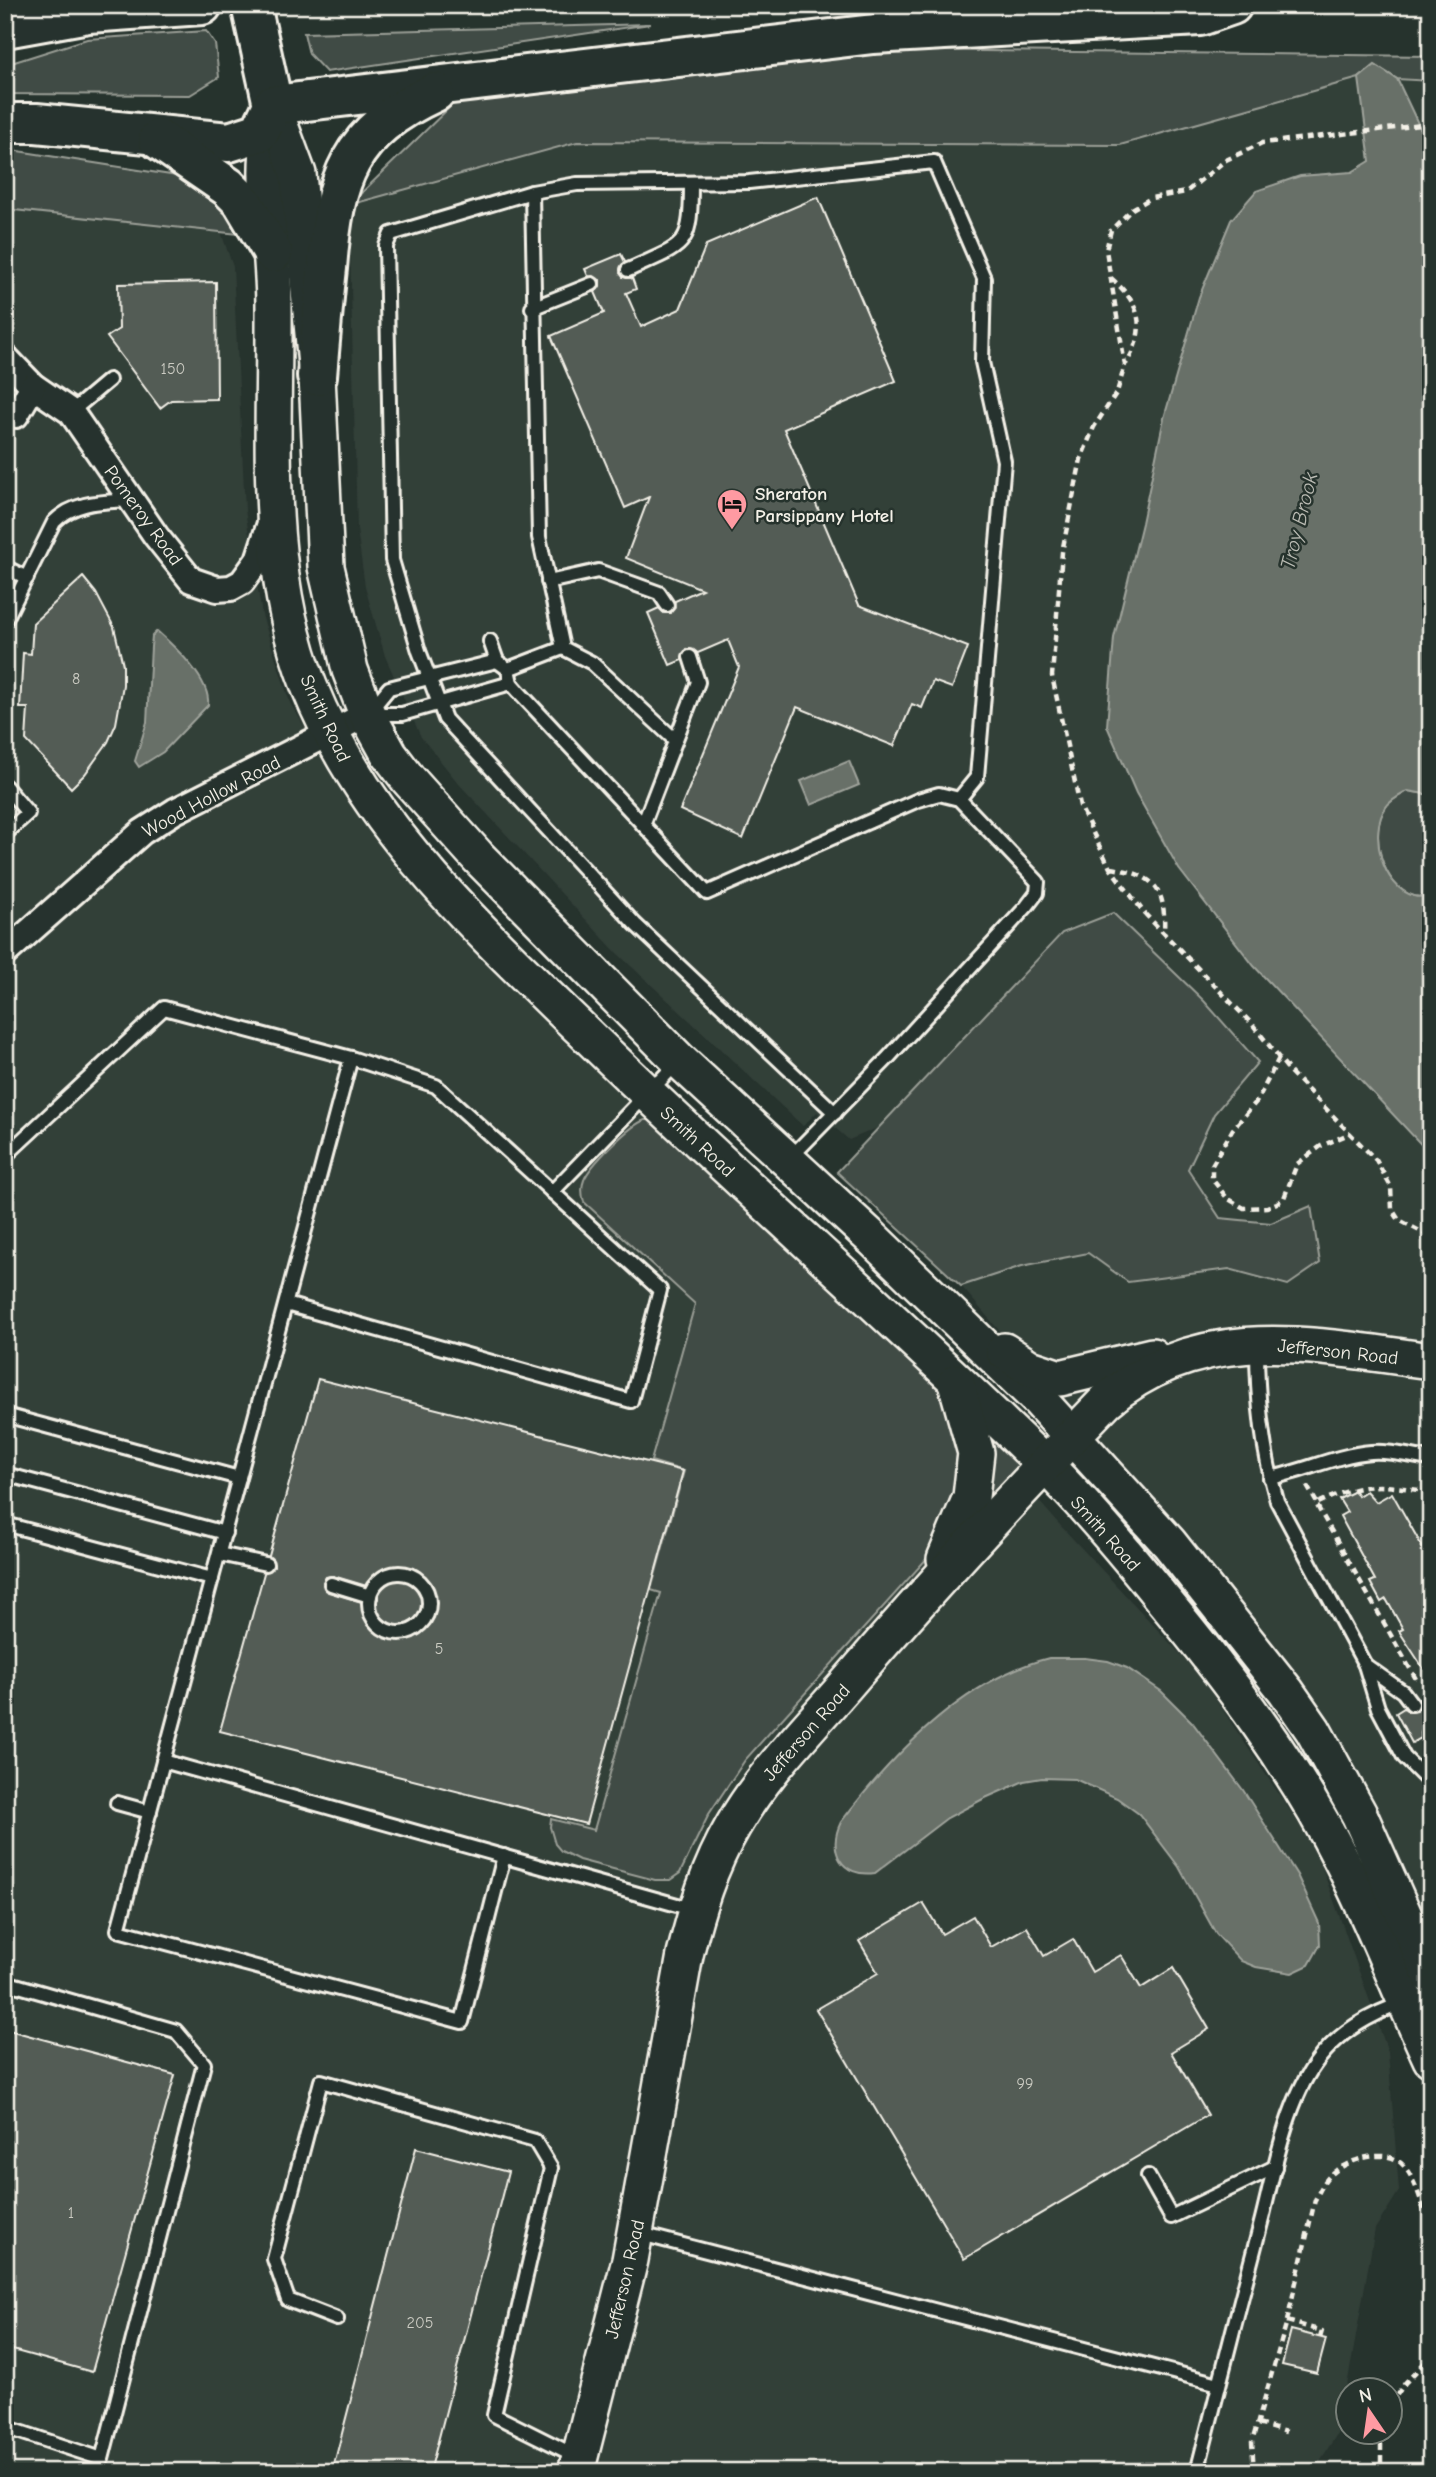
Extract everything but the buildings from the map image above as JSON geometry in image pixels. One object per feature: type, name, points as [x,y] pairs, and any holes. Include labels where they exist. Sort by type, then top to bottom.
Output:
[{"type":"main road","points":[[5,28],[88,13],[202,5]]},
{"type":"main road","name":"Smith Road","points":[[251,5],[273,105],[298,174],[317,376],[326,567],[350,670],[367,714],[389,754],[416,789],[479,858],[680,1060],[959,1323],[1073,1436],[1169,1543],[1286,1691],[1313,1730],[1359,1814],[1431,1976]]},
{"type":"main road","points":[[5,123],[239,141],[260,132],[273,105],[873,34],[1200,16],[1231,5]]},
{"type":"main road","points":[[317,376],[331,220],[334,201],[347,169],[367,137],[389,117],[408,104],[467,80]]},
{"type":"main road","name":"Smith Road","points":[[273,105],[267,179],[273,253],[275,509],[278,553],[292,632],[309,686],[330,734],[364,792],[424,869],[508,958],[647,1094],[1046,1466],[1130,1558],[1244,1701],[1343,1862],[1418,1998],[1431,2059]]},
{"type":"main road","points":[[154,135],[228,187],[242,201],[273,253]]},
{"type":"main road","points":[[959,1323],[1030,1368],[1060,1378],[1194,1346],[1241,1345]]},
{"type":"main road","name":"Jefferson Road","points":[[578,2465],[635,2232],[685,1955],[696,1910],[712,1867],[733,1826],[759,1787],[936,1580],[1130,1380],[1156,1367],[1241,1345],[1310,1345],[1431,1362]]},
{"type":"main road","points":[[936,1580],[971,1497],[975,1454],[956,1382]]},
{"type":"street","name":"Pomeroy Road","points":[[5,357],[33,386],[71,412],[131,500],[191,580],[217,589],[231,588],[251,573],[275,509]]},
{"type":"street","points":[[16,415],[33,386]]},
{"type":"street","name":"Wood Hollow Road","points":[[5,953],[142,832],[175,811],[367,714]]},
{"type":"lane","points":[[835,1113],[635,924],[445,719],[392,561],[386,243],[398,230],[532,192],[577,184],[749,182],[934,162],[984,278],[982,362],[1004,473],[977,776],[958,799]]},
{"type":"lane","points":[[628,270],[679,248],[687,237],[691,183]]},
{"type":"lane","points":[[532,192],[538,537],[564,648],[592,663],[675,740]]},
{"type":"lane","points":[[532,308],[592,284]]},
{"type":"lane","points":[[71,412],[109,380]]},
{"type":"lane","points":[[5,621],[54,522],[65,510],[96,502],[131,500]]},
{"type":"lane","points":[[5,567],[27,579]]},
{"type":"lane","points":[[548,582],[598,571],[659,593],[667,605]]},
{"type":"lane","points":[[490,641],[496,661],[508,669],[512,683],[707,892],[939,794],[958,799],[1038,881],[1039,887],[1019,915],[788,1160]]},
{"type":"lane","points":[[508,669],[564,648]]},
{"type":"lane","points":[[643,825],[698,682],[690,657]]},
{"type":"lane","points":[[367,714],[389,688],[496,661]]},
{"type":"lane","points":[[367,714],[402,714],[512,683]]},
{"type":"lane","points":[[5,786],[28,813],[5,834]]},
{"type":"lane","points":[[5,1156],[164,1008],[351,1058],[436,1086],[660,1290],[631,1401],[286,1304]]},
{"type":"lane","points":[[351,1058],[118,1930],[462,2022],[504,1856]]},
{"type":"lane","points":[[552,1192],[680,1060]]},
{"type":"lane","points":[[1241,1345],[1258,1384],[1270,1478],[1277,1501],[1365,1665],[1378,1708],[1404,1757],[1431,1784]]},
{"type":"lane","points":[[5,1415],[239,1478]]},
{"type":"lane","points":[[1270,1478],[1297,1472],[1335,1458],[1374,1452],[1431,1459]]},
{"type":"lane","points":[[5,1474],[225,1533]]},
{"type":"lane","points":[[5,1524],[212,1579]]},
{"type":"lane","points":[[219,1554],[266,1564]]},
{"type":"lane","points":[[390,1574],[409,1574],[425,1586],[430,1605],[422,1623],[404,1633],[395,1633],[377,1623],[372,1615],[370,1596],[381,1579],[390,1574]]},
{"type":"lane","points":[[331,1584],[370,1596]]},
{"type":"lane","points":[[1365,1665],[1403,1692],[1412,1704]]},
{"type":"lane","points":[[163,1761],[696,1910]]},
{"type":"lane","points":[[117,1802],[150,1812]]},
{"type":"lane","points":[[5,1982],[176,2031],[204,2064],[102,2459],[5,2427]]},
{"type":"lane","points":[[1197,2472],[1275,2167],[1298,2095],[1314,2064],[1336,2039],[1362,2021],[1418,1998]]},
{"type":"lane","points":[[337,2319],[288,2300],[274,2259],[321,2081],[535,2141],[551,2168],[494,2414],[578,2465]]},
{"type":"lane","points":[[1148,2176],[1171,2217],[1275,2167]]},
{"type":"lane","points":[[635,2232],[1219,2384]]},
{"type":"path","points":[[1125,365],[1106,250],[1111,230],[1132,209],[1151,198],[1186,192],[1226,160],[1262,143],[1431,124]]},
{"type":"path","points":[[1110,278],[1130,295],[1138,319],[1139,342],[1125,365],[1117,392],[1094,427],[1081,459],[1062,552],[1053,650],[1056,703],[1072,779],[1091,832],[1110,868],[1164,933],[1253,1025],[1279,1058],[1376,1160],[1391,1187],[1392,1209],[1399,1220],[1431,1237]]},
{"type":"path","points":[[1110,868],[1147,877],[1154,884],[1164,903],[1164,933]]},
{"type":"path","points":[[1279,1058],[1270,1080],[1212,1164],[1212,1179],[1227,1198],[1244,1208],[1267,1208],[1277,1203],[1284,1198],[1297,1164],[1321,1146],[1351,1133]]},
{"type":"path","points":[[1317,1503],[1348,1488],[1378,1484],[1431,1492]]},
{"type":"path","points":[[1307,1486],[1379,1620],[1382,1618],[1407,1667],[1419,1683]]},
{"type":"path","points":[[1254,2472],[1252,2442],[1287,2321],[1315,2200],[1322,2185],[1343,2165],[1374,2157],[1388,2157],[1402,2164],[1412,2179],[1431,2231]]},
{"type":"path","points":[[1287,2321],[1322,2330],[1320,2337]]},
{"type":"path","points":[[1404,2385],[1431,2356]]},
{"type":"path","points":[[1258,2424],[1286,2432]]},
{"type":"path","points":[[1381,2446],[1381,2472]]},
{"type":"shaded area","points":[[650,24],[326,72],[309,54],[304,33]]},
{"type":"shaded area","points":[[206,31],[215,44],[219,77],[190,95],[5,94],[5,65],[87,39]]},
{"type":"shaded area","points":[[899,50],[1431,56],[1431,81],[1397,79],[1375,65],[1359,78],[1120,145],[577,142],[349,205],[454,103]]},
{"type":"shaded area","points":[[1375,65],[1397,79],[1431,81],[1431,1937],[1364,1794],[1105,1454],[961,1286],[1022,1266],[1088,1253],[1128,1282],[1229,1269],[1288,1285],[1320,1263],[1311,1206],[1271,1223],[1220,1218],[1188,1169],[1214,1114],[1258,1062],[1204,1001],[1112,913],[877,1128],[849,1140],[817,1112],[803,1126],[617,953],[459,784],[421,737],[385,656],[365,587],[357,529],[349,205],[577,142],[1120,145]]},
{"type":"shaded area","points":[[5,149],[196,179],[248,235],[5,209]]},
{"type":"shaded area","points":[[5,209],[221,232],[233,267],[245,510],[262,615],[290,703],[337,778],[931,1378],[1059,1524],[1198,1673],[1315,1848],[1388,2052],[1399,2191],[1375,2229],[1349,2376],[1334,2376],[1334,2439],[1313,2472],[5,2472]]},
{"type":"shaded area","points":[[1408,791],[1431,795],[1431,896],[1416,897],[1403,891],[1386,870],[1381,858],[1378,830],[1381,818],[1390,802]]},
{"type":"shaded area","points":[[1113,913],[1204,1001],[1258,1062],[1214,1114],[1188,1169],[1220,1218],[1271,1223],[1311,1206],[1320,1263],[1288,1285],[1229,1269],[1128,1282],[1088,1253],[1022,1266],[961,1286],[837,1172],[1062,933]]},
{"type":"shaded area","points":[[645,1120],[653,1120],[931,1378],[942,1394],[959,1446],[959,1486],[930,1555],[745,1760],[709,1814],[680,1873],[670,1880],[655,1880],[579,1860],[561,1851],[555,1844],[550,1827],[551,1819],[594,1830],[661,1593],[651,1590],[684,1471],[651,1461],[695,1304],[584,1202],[582,1194],[584,1180],[594,1165],[621,1137]]},
{"type":"shaded area","points":[[981,1425],[1021,1463],[983,1504]]},
{"type":"water","name":"Troy Brook","points":[[1375,65],[1397,79],[1431,151],[1431,795],[1408,791],[1390,802],[1381,818],[1378,831],[1381,858],[1394,882],[1403,891],[1414,896],[1431,896],[1431,1155],[1254,966],[1179,869],[1136,793],[1107,726],[1114,638],[1164,418],[1199,297],[1231,220],[1256,191],[1300,176],[1352,172],[1370,161],[1359,78]]},
{"type":"water","points":[[157,631],[198,675],[204,685],[208,705],[163,752],[139,767],[135,761],[147,722],[152,636]]},
{"type":"water","points":[[849,761],[859,785],[811,805],[801,781]]},
{"type":"water","points":[[1049,1658],[1085,1658],[1108,1661],[1127,1668],[1161,1691],[1192,1722],[1243,1790],[1297,1875],[1319,1923],[1320,1945],[1309,1965],[1292,1973],[1256,1967],[1241,1961],[1216,1934],[1179,1867],[1139,1814],[1117,1798],[1075,1779],[1042,1778],[1024,1781],[983,1799],[947,1818],[875,1873],[853,1871],[840,1860],[836,1842],[841,1822],[907,1746],[960,1701],[988,1683],[1018,1668]]},
{"type":"place","name":"Sheraton Parsippany Hotel","points":[[732,531]]}]
